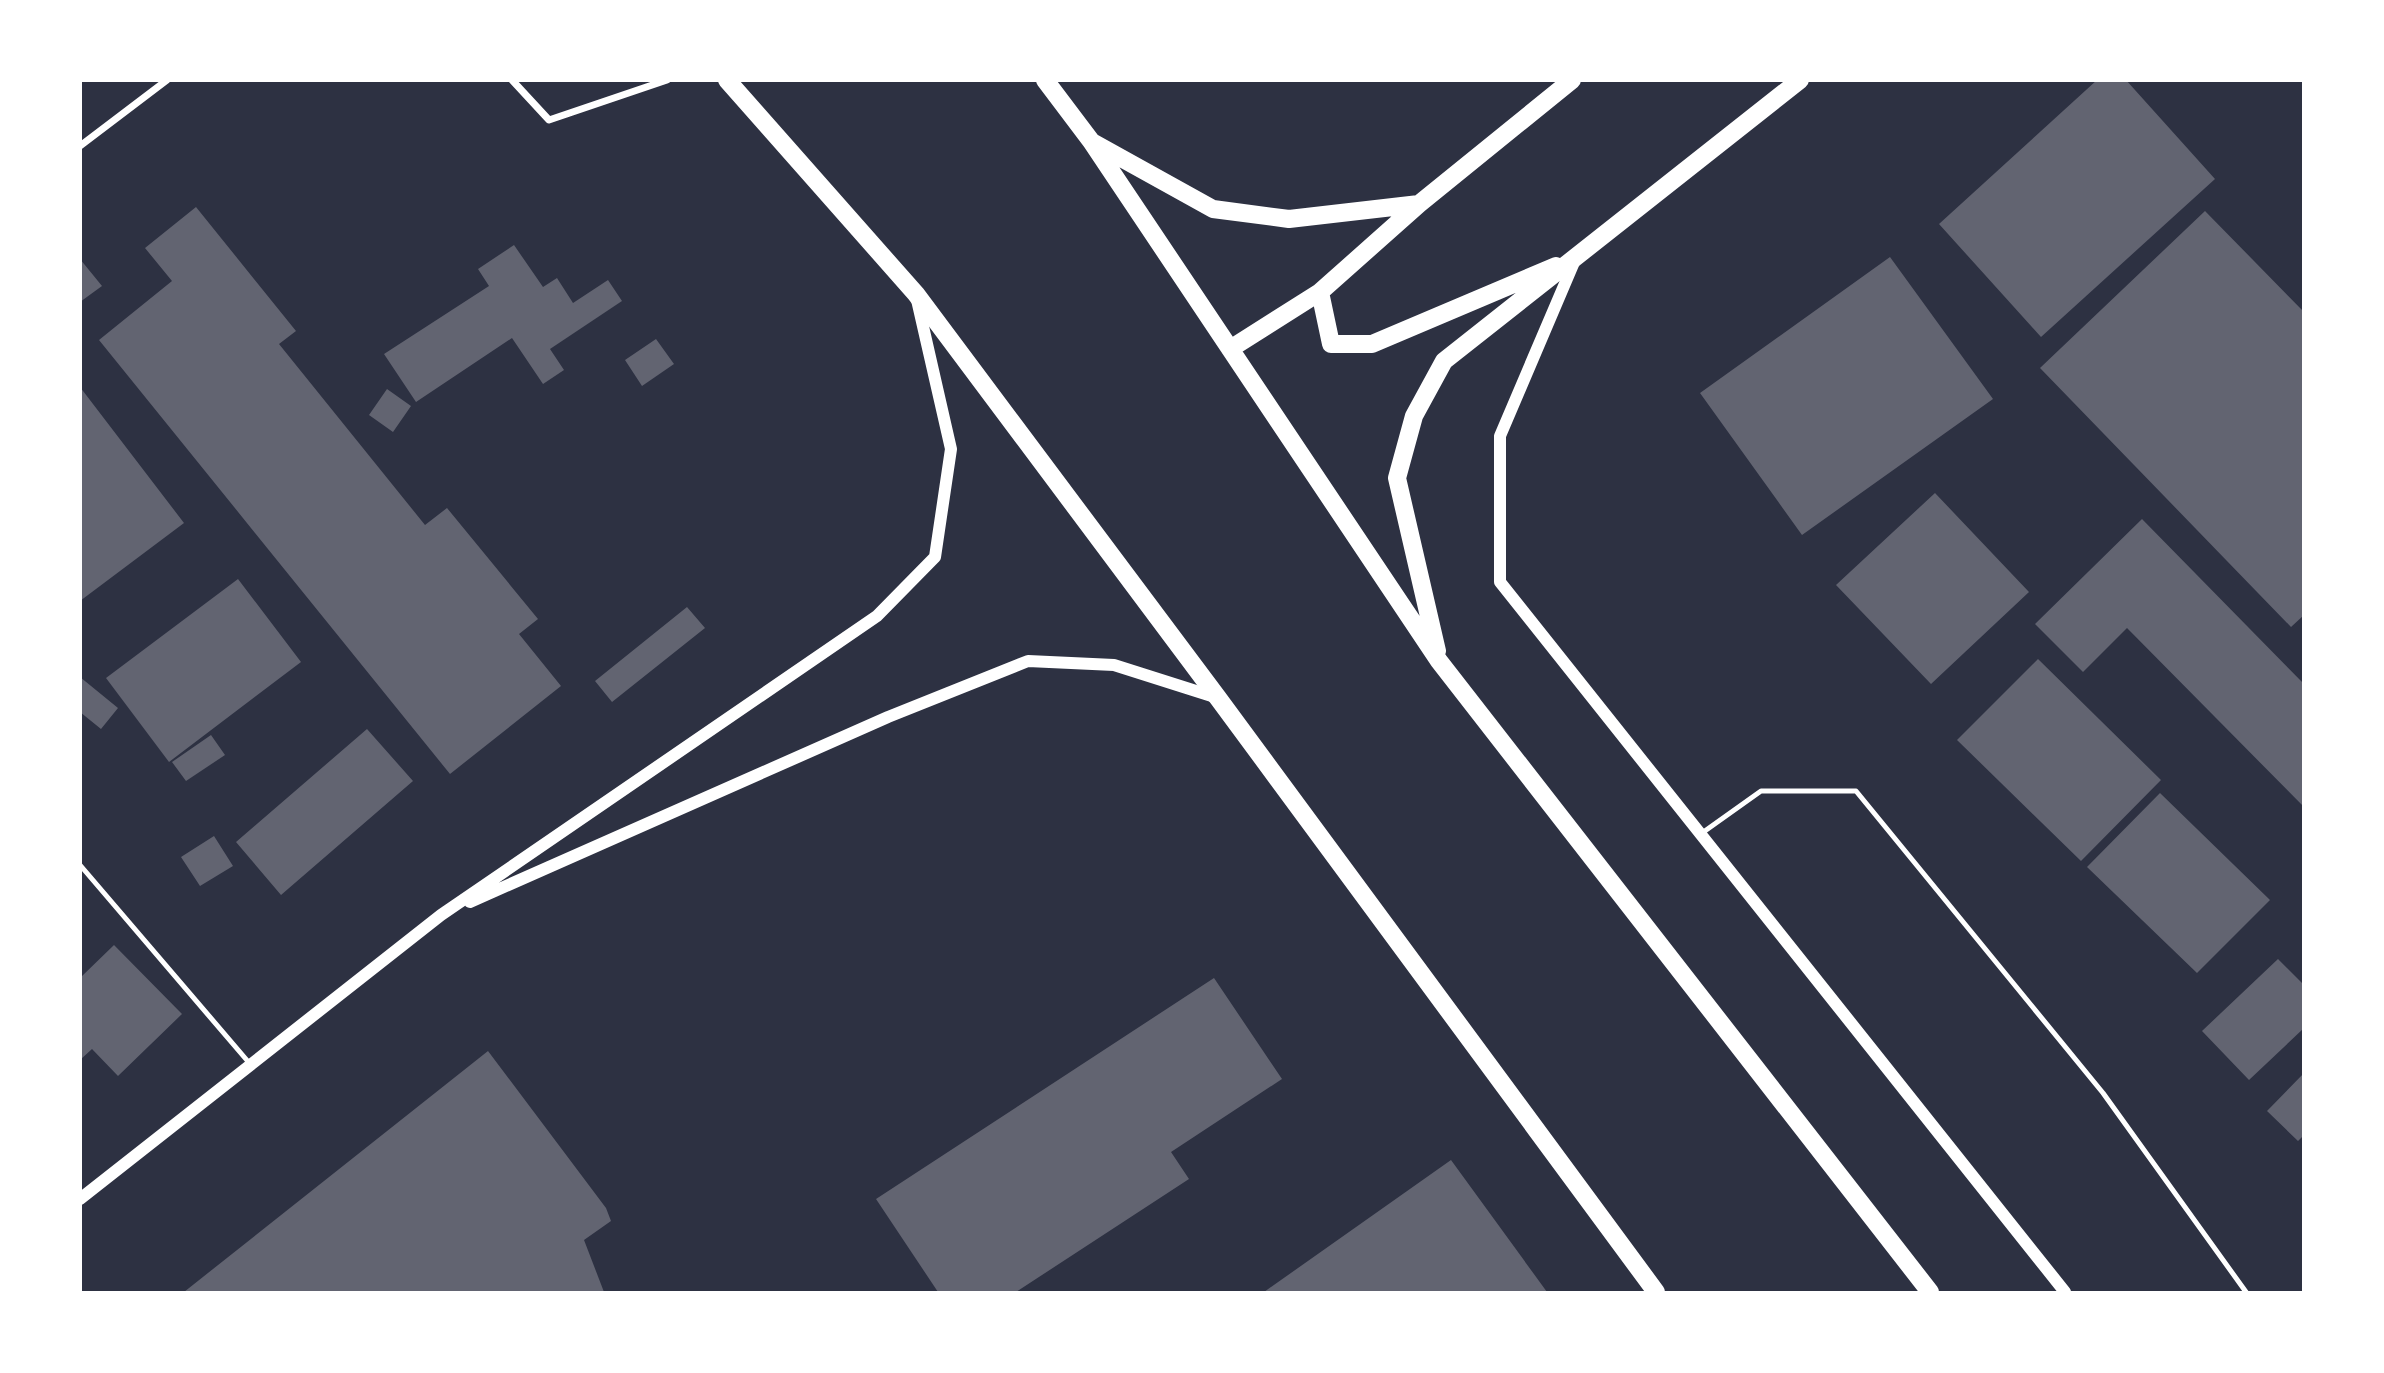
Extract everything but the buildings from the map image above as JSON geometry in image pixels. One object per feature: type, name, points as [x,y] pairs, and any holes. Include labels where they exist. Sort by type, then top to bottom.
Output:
[{"type":"main road","points":[[727,80],[916,294],[1218,698],[1656,1293]]},
{"type":"main road","points":[[1045,80],[1091,141],[1439,661],[1930,1293]]},
{"type":"main road","points":[[1230,349],[1320,292],[1419,204],[1572,80]]},
{"type":"main road","points":[[1439,661],[1397,478],[1414,416],[1444,361],[1800,80]]},
{"type":"main road","points":[[1091,141],[1213,209],[1289,219],[1419,204]]},
{"type":"main road","points":[[1320,292],[1331,344],[1372,344],[1577,257]]},
{"type":"main road","points":[[1813,1143],[1918,1293]]},
{"type":"street","points":[[80,146],[167,80]]},
{"type":"street","points":[[512,80],[549,120],[667,80]]},
{"type":"street","points":[[1577,257],[1500,436],[1500,582],[2065,1293]]},
{"type":"street","points":[[80,1199],[441,915],[877,617],[935,557],[951,449],[916,294]]},
{"type":"street","points":[[441,915],[888,717],[1028,661],[1114,665],[1218,698]]},
{"type":"lane","points":[[1700,835],[1761,791],[1856,791],[2103,1093],[2246,1293]]},
{"type":"lane","points":[[80,865],[251,1065]]}]
